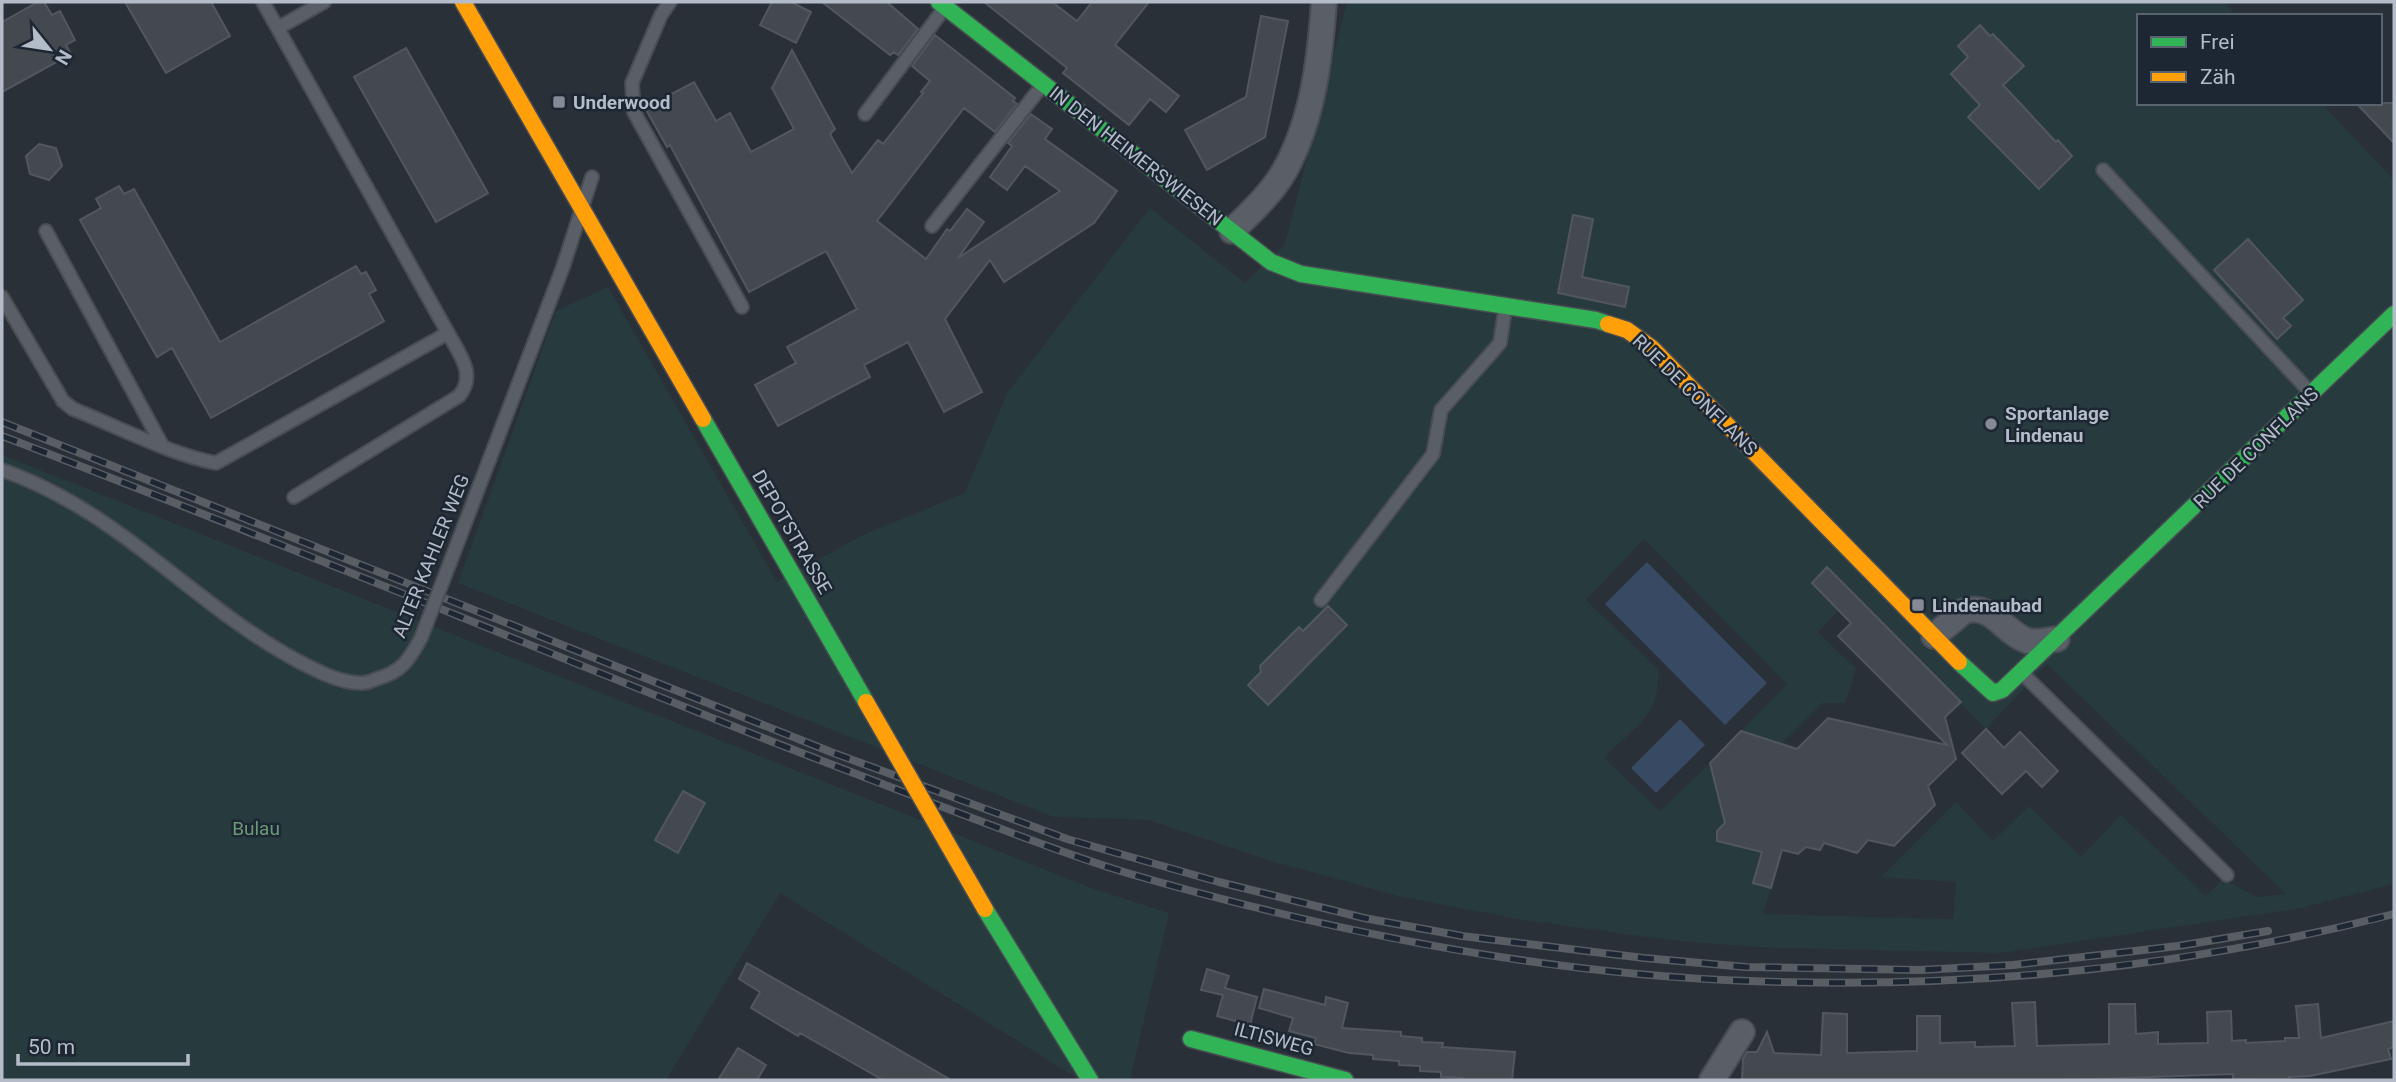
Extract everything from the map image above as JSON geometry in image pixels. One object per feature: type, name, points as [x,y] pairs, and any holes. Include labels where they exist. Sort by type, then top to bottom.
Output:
[{"type":"street","name":"DEPOTSTRASSE","points":[[463,2],[985,909],[1090,1080]]},
{"type":"street","name":"IN DEN HEIMERSWIESEN","points":[[942,4],[1232,231],[1273,187],[1295,148],[1305,123],[1315,82],[1324,2]]},
{"type":"street","points":[[485,41],[487,15]]},
{"type":"street","name":"RUE DE CONFLANS","points":[[1232,231],[1271,262],[1301,274],[1596,320],[1635,334],[1652,348],[1980,683],[1993,693],[2002,690],[2057,639],[2394,314]]},
{"type":"street","points":[[1934,636],[1970,609],[1986,612],[2025,640],[2034,642],[2057,639]]},
{"type":"street","points":[[1712,1080],[1742,1032]]},
{"type":"street","name":"ILTISWEG","points":[[1191,1039],[1345,1080]]},
{"type":"lane","points":[[263,2],[467,369],[467,380],[458,396],[295,497]]},
{"type":"lane","points":[[278,28],[324,2]]},
{"type":"lane","points":[[670,2],[655,27],[632,83],[634,112],[742,307]]},
{"type":"lane","points":[[865,114],[942,4]]},
{"type":"lane","points":[[932,226],[1044,83]]},
{"type":"lane","points":[[2103,170],[2312,394]]},
{"type":"lane","name":"ALTER KAHLER WEG","points":[[2,470],[53,492],[88,512],[124,536],[226,616],[268,645],[314,670],[362,683],[392,675],[410,660],[421,638],[563,268],[592,177]]},
{"type":"lane","points":[[46,231],[162,445]]},
{"type":"lane","points":[[2,297],[63,401],[74,409],[162,445],[200,460],[216,463],[448,333]]},
{"type":"lane","points":[[1321,600],[1433,454],[1441,410],[1500,343],[1505,306]]},
{"type":"lane","points":[[2021,672],[2227,875]]},
{"type":"green space","name":"Sportanlage Lindenau","points":[[1347,2],[2224,2],[2235,14],[2137,14],[2137,105],[2323,105],[2394,180],[2394,884],[2301,908],[2000,953],[1752,947],[1661,939],[1524,920],[1402,897],[1265,859],[1149,820],[1054,817],[458,583],[556,311],[608,287],[777,582],[863,535],[965,493],[1007,393],[1150,208],[1245,283],[1285,244]],"holes":[[[1644,539],[1787,684],[1741,731],[1781,744],[1822,703],[1845,703],[1856,669],[1818,632],[1839,610],[1812,583],[1827,568],[1986,729],[2047,664],[2286,894],[2257,897],[2223,879],[2206,896],[2121,815],[2081,857],[2029,806],[1993,841],[1956,802],[1881,877],[1956,882],[1953,919],[1763,914],[1771,888],[1753,882],[1762,852],[1717,841],[1717,831],[1725,823],[1710,763],[1660,811],[1604,758],[1650,711],[1658,686],[1658,669],[1586,600]]]},
{"type":"green space","name":"Bulau","points":[[2,455],[1094,889],[1169,913],[1130,1080],[1080,1080],[780,893],[666,1080],[2,1080]]},
{"type":"water","points":[[1647,562],[1767,683],[1725,725],[1605,604]]},
{"type":"water","points":[[1680,719],[1705,745],[1656,793],[1631,768]]},
{"type":"building","points":[[38,2],[44,2],[52,15],[60,11],[75,40],[66,45],[71,54],[2,92],[2,22]]},
{"type":"building","points":[[125,2],[211,2],[230,36],[166,73]]},
{"type":"building","points":[[772,2],[791,2],[811,12],[796,43],[760,25]]},
{"type":"building","points":[[822,2],[887,2],[918,29],[898,55],[894,52],[890,55]]},
{"type":"building","points":[[984,2],[1052,2],[1077,21],[1092,2],[1149,2],[1115,45],[1179,96],[1166,112],[1150,99],[1129,125],[1063,73],[1067,68]]},
{"type":"building","points":[[1261,16],[1288,21],[1265,137],[1207,170],[1185,130],[1246,97]]},
{"type":"building","points":[[1980,25],[1990,36],[1993,34],[2024,66],[2003,85],[2072,156],[2039,189],[1968,117],[1980,105],[1951,74],[1968,57],[1958,46]]},
{"type":"building","points":[[935,35],[1015,98],[1013,101],[1017,104],[995,132],[964,108],[877,221],[926,259],[947,229],[950,231],[967,209],[984,222],[958,258],[1060,191],[1025,166],[1007,190],[990,177],[1012,146],[1008,143],[1031,114],[1052,129],[1045,139],[1117,191],[1094,223],[1004,282],[990,260],[945,319],[982,392],[944,412],[908,342],[864,365],[870,377],[778,426],[755,385],[796,363],[787,347],[857,309],[826,251],[749,292],[670,145],[667,147],[645,108],[694,82],[716,121],[730,113],[751,152],[794,129],[772,88],[792,50],[835,129],[830,134],[852,173],[878,140],[883,144],[923,93],[921,92],[930,81],[912,66]]},
{"type":"building","points":[[406,48],[488,193],[436,222],[354,77]]},
{"type":"building","points":[[2394,103],[2394,143],[2358,105]]},
{"type":"building","points":[[39,144],[56,148],[62,166],[49,180],[30,174],[26,156]]},
{"type":"building","points":[[119,186],[124,194],[134,189],[220,342],[356,266],[361,274],[366,272],[376,290],[369,294],[384,321],[211,418],[172,348],[157,357],[80,220],[101,208],[96,199]]},
{"type":"building","points":[[1573,215],[1593,219],[1582,277],[1629,287],[1625,307],[1558,293]]},
{"type":"building","points":[[2248,239],[2303,300],[2283,318],[2291,326],[2277,339],[2214,270]]},
{"type":"building","points":[[1827,567],[1961,702],[1945,717],[1956,759],[1928,786],[1935,805],[1894,846],[1868,840],[1857,853],[1824,843],[1820,850],[1806,847],[1798,854],[1782,850],[1771,888],[1753,883],[1762,852],[1717,841],[1717,831],[1725,823],[1710,763],[1741,731],[1797,749],[1828,718],[1947,745],[1838,636],[1851,623],[1812,583]]},
{"type":"building","points":[[1328,606],[1347,625],[1268,705],[1248,685],[1261,672],[1260,666],[1299,627],[1303,631]]},
{"type":"building","points":[[1986,729],[2004,748],[2020,732],[2058,771],[2042,787],[2026,771],[2002,794],[1962,753]]},
{"type":"building","points":[[683,791],[705,803],[678,853],[655,840]]},
{"type":"building","points":[[747,963],[951,1080],[883,1080],[800,1033],[798,1036],[751,1008],[760,992],[739,979]]},
{"type":"building","points":[[1207,969],[1229,976],[1225,988],[1257,997],[1250,1025],[1217,1016],[1223,995],[1201,990]]},
{"type":"building","points":[[1264,989],[1325,1005],[1326,997],[1348,1003],[1342,1028],[1401,1032],[1401,1036],[1422,1038],[1422,1042],[1443,1043],[1442,1047],[1515,1052],[1512,1080],[1461,1080],[1462,1078],[1441,1077],[1441,1072],[1420,1071],[1420,1066],[1399,1065],[1399,1061],[1373,1059],[1373,1055],[1349,1053],[1314,1044],[1316,1038],[1289,1031],[1293,1018],[1259,1008]]},
{"type":"building","points":[[2035,1002],[2037,1046],[2109,1044],[2109,1004],[2135,1004],[2136,1034],[2158,1032],[2158,1044],[2208,1043],[2207,1012],[2231,1011],[2232,1041],[2285,1041],[2285,1038],[2299,1038],[2296,1006],[2318,1004],[2321,1038],[2394,1021],[2394,1047],[2388,1049],[2391,1059],[2310,1076],[2289,1077],[2289,1080],[2233,1079],[2233,1074],[2068,1080],[1742,1080],[1743,1059],[1747,1052],[1757,1052],[1767,1032],[1774,1053],[1821,1055],[1823,1013],[1847,1014],[1847,1053],[1917,1051],[1917,1016],[1940,1016],[1940,1043],[1975,1042],[1975,1047],[2015,1046],[2012,1003]]},
{"type":"building","points":[[738,1048],[766,1065],[757,1080],[718,1080]]},
{"type":"railway","points":[[2,422],[831,752],[1067,839],[1219,882],[1364,918],[1462,936],[1644,958],[1746,967],[1920,970],[2013,965],[2178,946],[2268,931]]},
{"type":"railway","points":[[2,436],[765,739],[1057,850],[1209,896],[1361,932],[1438,947],[1593,970],[1671,977],[1830,983],[1993,978],[2074,971],[2235,948],[2394,914]]},
{"type":"traffic: fast","points":[[939,2],[1271,262],[1301,274],[1608,324]]},
{"type":"traffic: fast","points":[[1959,662],[1993,693],[2002,690],[2394,314]]},
{"type":"traffic: fast","points":[[703,419],[866,702]]},
{"type":"traffic: fast","points":[[985,909],[1090,1080]]},
{"type":"traffic: fast","points":[[1191,1039],[1345,1080]]},
{"type":"traffic: slow","points":[[463,2],[703,419]]},
{"type":"traffic: slow","points":[[1608,324],[1627,330],[1652,348],[1959,662]]},
{"type":"traffic: slow","points":[[866,702],[985,909]]},
{"type":"place","name":"Underwood","points":[[559,102]]},
{"type":"place","name":"Sportanlage Lindenau","points":[[1991,424]]},
{"type":"place","name":"Lindenaubad","points":[[1918,605]]}]
